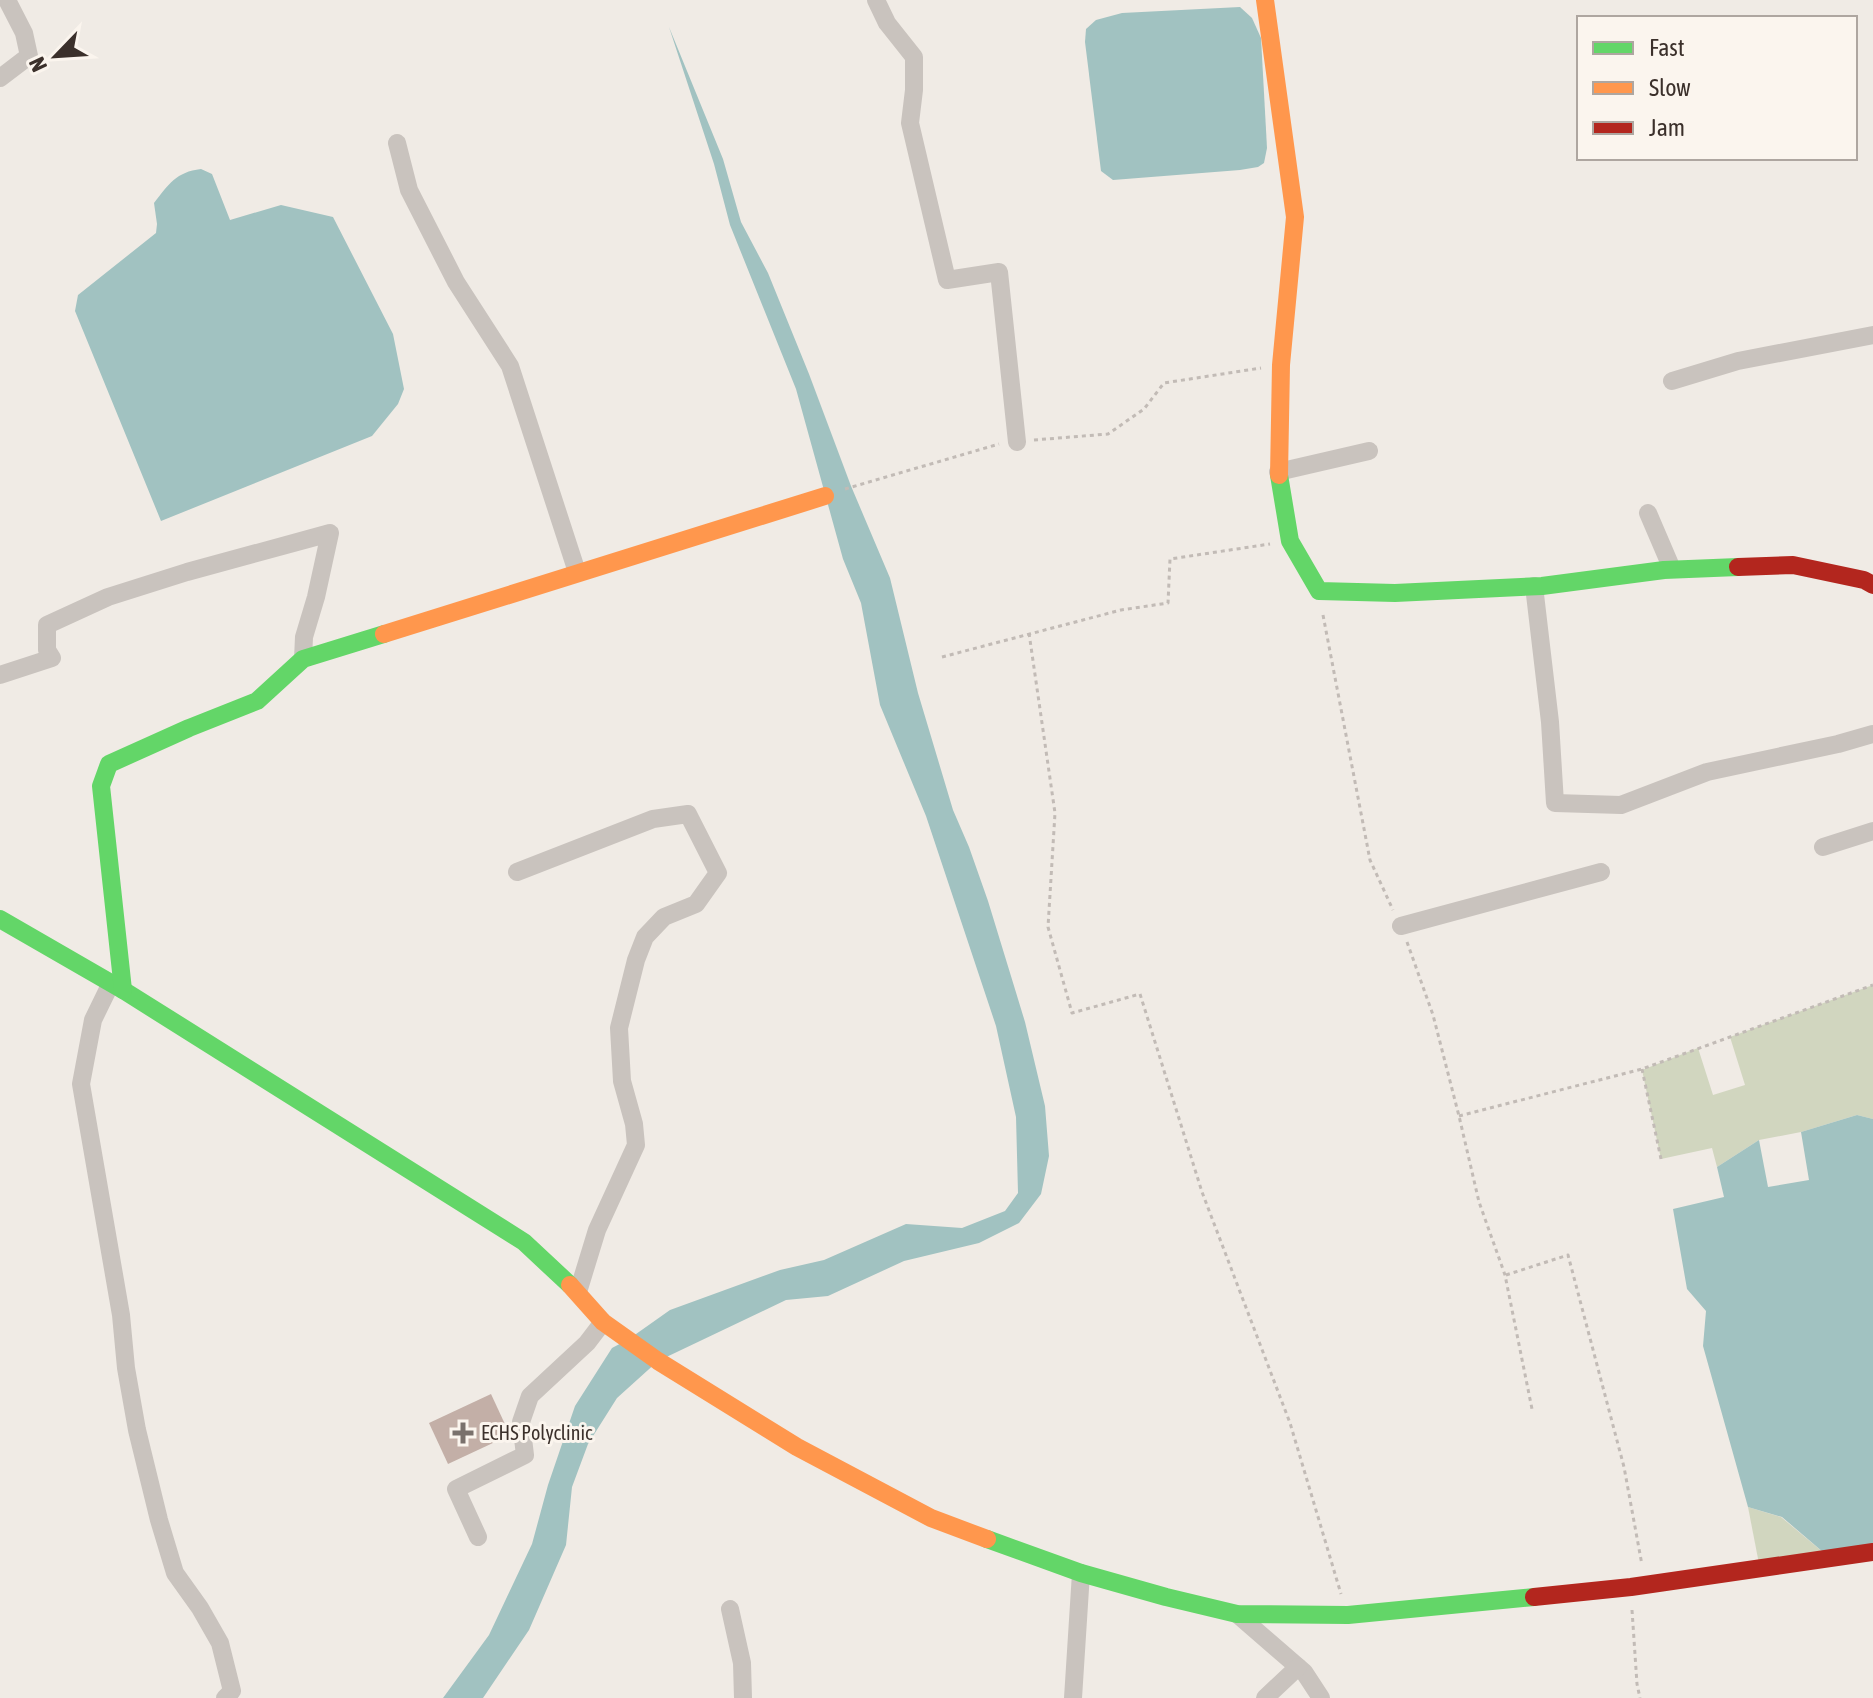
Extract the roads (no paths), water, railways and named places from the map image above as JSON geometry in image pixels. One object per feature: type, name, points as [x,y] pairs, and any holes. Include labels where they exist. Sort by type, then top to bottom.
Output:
[{"type":"street","points":[[0,78],[29,56],[24,33],[7,0]]},
{"type":"street","points":[[876,0],[887,23],[914,57],[910,123],[947,280],[999,272],[1017,442]]},
{"type":"street","points":[[1265,0],[1295,217],[1281,365],[1278,472],[1290,541],[1319,591],[1395,593],[1534,586],[1672,569],[1793,565],[1864,580],[1873,585]]},
{"type":"street","points":[[397,143],[409,190],[456,282],[510,366],[577,572]]},
{"type":"street","points":[[1672,381],[1738,361],[1873,335]]},
{"type":"street","points":[[1278,472],[1369,451]]},
{"type":"street","points":[[230,1696],[220,1643],[175,1573],[137,1430],[121,1315],[81,1084],[93,1020],[117,987],[101,786],[109,764],[257,701],[303,659],[825,496]]},
{"type":"street","points":[[1648,513],[1672,569]]},
{"type":"street","points":[[0,675],[52,658],[47,650],[47,625],[108,597],[330,533],[304,637],[303,659]]},
{"type":"street","points":[[1534,586],[1550,722],[1555,803],[1621,805],[1707,772],[1873,734]]},
{"type":"street","points":[[517,872],[653,819],[688,814],[718,873],[696,904],[664,917],[645,937],[636,960],[619,1028],[622,1081],[634,1124],[636,1145],[597,1230],[578,1292]]},
{"type":"street","points":[[1823,847],[1873,831]]},
{"type":"street","points":[[1401,926],[1601,872]]},
{"type":"street","points":[[0,919],[117,987],[524,1242],[578,1292],[603,1322],[658,1361],[797,1447],[931,1518],[1081,1573],[1237,1614],[1348,1615],[1638,1586],[1873,1552]]},
{"type":"street","points":[[478,1537],[456,1489],[525,1455],[521,1422],[530,1396],[587,1343],[603,1322]]},
{"type":"street","points":[[1073,1698],[1081,1573]]},
{"type":"street","points":[[730,1609],[742,1663],[743,1698]]},
{"type":"street","points":[[1237,1614],[1298,1667],[1321,1698]]},
{"type":"street","points":[[1265,1698],[1298,1667]]},
{"type":"water","points":[[1240,7],[1252,18],[1261,38],[1267,148],[1264,163],[1240,170],[1113,180],[1101,171],[1086,29],[1096,20],[1122,13]]},
{"type":"water","points":[[669,27],[723,159],[741,222],[768,273],[890,578],[918,693],[953,810],[988,901],[1025,1022],[1045,1106],[1049,1156],[1041,1194],[1019,1223],[979,1243],[904,1261],[828,1296],[786,1300],[658,1361],[617,1398],[588,1444],[572,1487],[566,1545],[529,1630],[483,1698],[443,1698],[489,1635],[532,1544],[575,1406],[612,1348],[670,1310],[780,1270],[824,1260],[906,1224],[962,1228],[1005,1211],[1018,1193],[1016,1117],[996,1026],[926,816],[880,705],[861,603],[843,559],[796,389],[730,225],[714,164]]},
{"type":"water","points":[[201,169],[212,174],[230,220],[281,205],[333,217],[393,334],[404,389],[398,404],[372,436],[161,521],[75,311],[78,295],[156,233],[154,203],[169,185],[185,173]]},
{"type":"water","points":[[1857,1115],[1873,1119],[1873,1552],[1830,1558],[1782,1517],[1748,1507],[1703,1346],[1706,1311],[1687,1289],[1673,1209],[1724,1197],[1717,1167],[1759,1140],[1768,1187],[1809,1180],[1801,1132]]},
{"type":"place","name":"ECHS Polyclinic","points":[[463,1433]]}]
